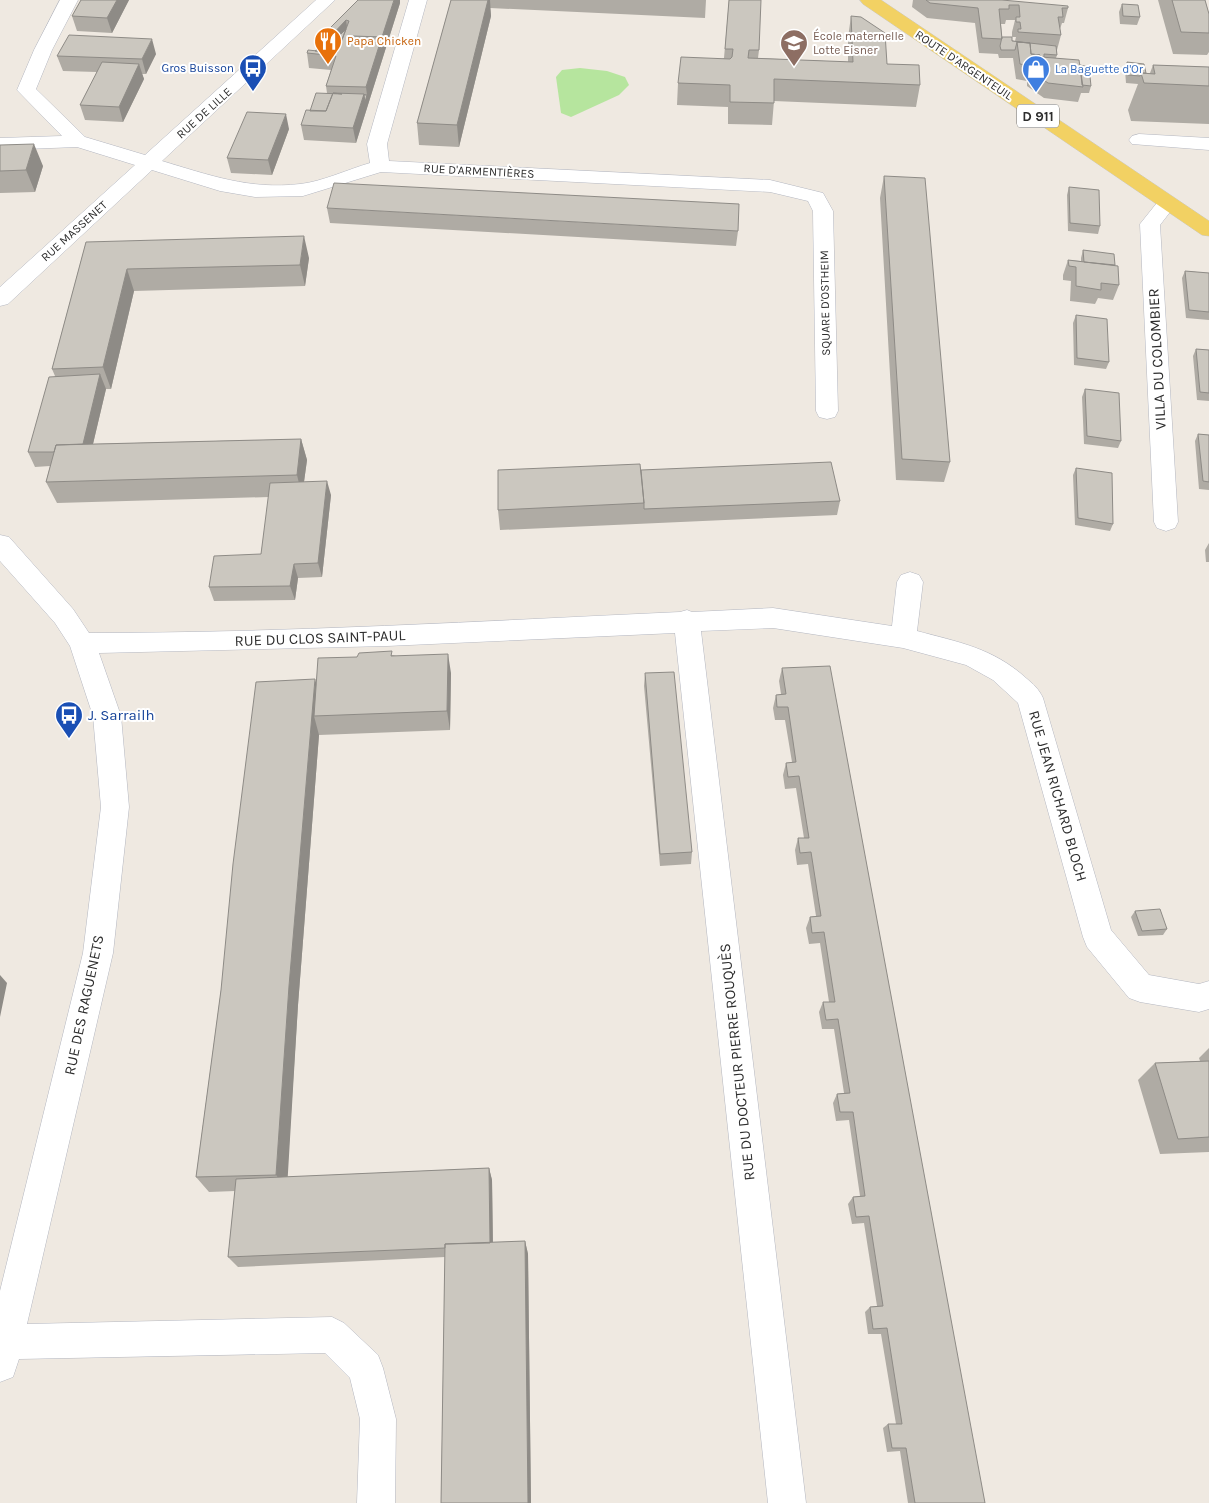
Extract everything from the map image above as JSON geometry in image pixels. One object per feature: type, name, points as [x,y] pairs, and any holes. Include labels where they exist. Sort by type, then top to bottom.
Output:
[{"type":"main road","name":"ROUTE D'ARGENTEUIL","points":[[869,0],[1209,230]]},
{"type":"street","points":[[69,0],[43,50],[26,90],[78,141]]},
{"type":"street","name":"RUE DE LILLE","points":[[148,164],[326,0]]},
{"type":"street","points":[[380,166],[376,144],[418,0]]},
{"type":"street","points":[[1140,140],[1209,144]]},
{"type":"street","points":[[0,144],[78,141]]},
{"type":"street","name":"RUE D'ARMENTIÈRES","points":[[78,141],[227,187],[255,191],[303,190],[380,166],[770,186],[816,197]]},
{"type":"street","name":"RUE MASSENET","points":[[0,299],[148,164]]},
{"type":"street","name":"SQUARE D'OSTHEIM","points":[[816,197],[822,211],[828,411]]},
{"type":"street","name":"VILLA DU COLOMBIER","points":[[1166,522],[1150,224],[1167,203]]},
{"type":"street","points":[[0,544],[64,616],[82,643]]},
{"type":"street","points":[[904,638],[910,582]]},
{"type":"street","name":"RUE JEAN RICHARD BLOCH","points":[[687,620],[773,618],[904,638],[973,656],[1002,672],[1030,698],[1098,937],[1140,988],[1199,998],[1209,995]]},
{"type":"street","name":"RUE DU CLOS SAINT-PAUL","points":[[82,643],[154,644],[377,636],[687,620]]},
{"type":"street","name":"RUE DU DOCTEUR PIERRE ROUQUÈS","points":[[687,620],[787,1503]]},
{"type":"street","name":"RUE DES RAGUENETS","points":[[2,1353],[98,953],[116,807],[107,716],[82,643]]},
{"type":"street","points":[[2,1353],[332,1336],[366,1368],[378,1419],[376,1503]]},
{"type":"green space","points":[[580,68],[607,71],[625,77],[629,85],[619,95],[571,117],[561,113],[556,77],[562,70]]},
{"type":"building","points":[[81,0],[117,0],[107,18],[72,16]]},
{"type":"building","points":[[358,0],[394,0],[382,37],[353,36],[350,41],[380,43],[366,87],[326,86],[336,56],[307,53],[308,50],[337,53],[349,21],[346,20],[329,38],[322,36]]},
{"type":"building","points":[[451,0],[488,0],[457,125],[417,123]]},
{"type":"building","points":[[729,0],[761,0],[759,50],[749,50],[748,58],[853,62],[851,16],[861,17],[885,33],[887,64],[919,65],[920,85],[774,79],[774,103],[730,102],[730,85],[678,83],[681,57],[730,59],[732,57],[733,49],[725,49]]},
{"type":"building","points":[[926,0],[1002,0],[1068,6],[1068,8],[1062,8],[1063,17],[1058,17],[1061,35],[1018,32],[1018,29],[1021,29],[1020,22],[1016,22],[1016,17],[1020,17],[1019,5],[1009,5],[1009,9],[999,9],[1002,39],[982,38],[978,8],[930,3]]},
{"type":"building","points":[[1172,0],[1205,0],[1209,14],[1209,33],[1181,32]]},
{"type":"building","points":[[1122,4],[1138,5],[1140,17],[1123,16]]},
{"type":"building","points":[[346,29],[337,53],[315,51],[322,44],[330,45]]},
{"type":"building","points":[[69,35],[152,39],[142,59],[57,56]]},
{"type":"building","points":[[1002,37],[1012,37],[1012,41],[1029,43],[1017,42],[1015,50],[1001,50]]},
{"type":"building","points":[[1017,42],[1030,43],[1031,54],[1040,55],[1041,57],[1079,60],[1083,87],[1048,83],[1031,71],[1031,66],[1020,64]]},
{"type":"building","points":[[1030,43],[1056,46],[1057,55],[1044,54],[1044,57],[1041,57],[1040,55],[1031,54]]},
{"type":"building","points":[[102,62],[139,64],[119,107],[80,105]]},
{"type":"building","points":[[1127,62],[1144,64],[1146,73],[1141,73],[1140,76],[1128,75]]},
{"type":"building","points":[[1080,65],[1089,67],[1091,86],[1082,85]]},
{"type":"building","points":[[1153,65],[1209,67],[1209,86],[1144,83],[1141,73],[1155,74]]},
{"type":"building","points":[[316,93],[333,94],[326,111],[310,111]]},
{"type":"building","points":[[333,93],[364,94],[353,128],[301,125],[306,110],[326,111]]},
{"type":"building","points":[[247,112],[286,114],[268,160],[227,158]]},
{"type":"building","points":[[34,144],[26,170],[0,171],[0,145]]},
{"type":"building","points":[[884,176],[925,178],[950,462],[902,459]]},
{"type":"building","points":[[334,183],[739,204],[738,231],[327,208]]},
{"type":"building","points":[[1069,187],[1099,190],[1100,226],[1070,223]]},
{"type":"building","points":[[304,236],[300,265],[127,269],[103,367],[52,369],[86,242]]},
{"type":"building","points":[[1083,250],[1114,254],[1115,265],[1084,262]]},
{"type":"building","points":[[1068,260],[1118,266],[1119,285],[1101,283],[1101,290],[1076,286],[1076,267],[1069,266]]},
{"type":"building","points":[[1185,271],[1209,273],[1209,312],[1189,310]]},
{"type":"building","points":[[1076,315],[1107,319],[1109,362],[1077,358]]},
{"type":"building","points":[[1196,349],[1209,350],[1209,393],[1200,392]]},
{"type":"building","points":[[100,374],[83,444],[56,445],[54,452],[28,452],[49,377]]},
{"type":"building","points":[[1085,389],[1119,393],[1121,441],[1087,436]]},
{"type":"building","points":[[1198,434],[1209,435],[1209,482],[1203,481]]},
{"type":"building","points":[[301,439],[297,475],[46,482],[56,445]]},
{"type":"building","points":[[831,462],[840,501],[644,509],[641,470]]},
{"type":"building","points":[[640,464],[644,503],[498,510],[498,470]]},
{"type":"building","points":[[1076,468],[1112,473],[1113,524],[1078,518]]},
{"type":"building","points":[[327,481],[318,563],[294,564],[290,586],[209,587],[214,556],[261,554],[270,483]]},
{"type":"building","points":[[392,651],[391,656],[448,654],[447,711],[314,716],[318,658],[357,657],[359,653]]},
{"type":"building","points":[[830,666],[985,1503],[915,1503],[906,1448],[892,1448],[888,1424],[902,1424],[887,1328],[873,1329],[870,1307],[883,1306],[869,1216],[856,1217],[853,1197],[865,1196],[853,1112],[840,1112],[837,1094],[850,1093],[838,1019],[826,1020],[823,1002],[835,1002],[824,932],[812,933],[810,917],[821,916],[811,852],[800,853],[798,838],[809,838],[799,776],[788,777],[786,763],[796,762],[788,707],[777,707],[776,695],[786,694],[782,668]]},
{"type":"building","points":[[674,672],[692,852],[660,854],[645,673]]},
{"type":"building","points":[[315,679],[289,986],[276,1175],[196,1177],[221,990],[233,864],[256,682]]},
{"type":"building","points":[[1160,909],[1167,929],[1142,931],[1135,911]]},
{"type":"building","points":[[1209,1061],[1209,1137],[1178,1139],[1155,1063]]},
{"type":"building","points":[[489,1168],[490,1243],[445,1244],[445,1248],[228,1257],[236,1179]]},
{"type":"building","points":[[525,1241],[528,1503],[441,1503],[445,1244]]},
{"type":"place","name":"Papa Chicken","points":[[328,65]]},
{"type":"place","name":"École maternelle Lotte Eisner","points":[[794,67]]},
{"type":"place","name":"Gros Buisson","points":[[253,92]]},
{"type":"place","name":"La Baguette d'Or","points":[[1036,93]]},
{"type":"place","name":"J. Sarrailh","points":[[69,739]]}]
